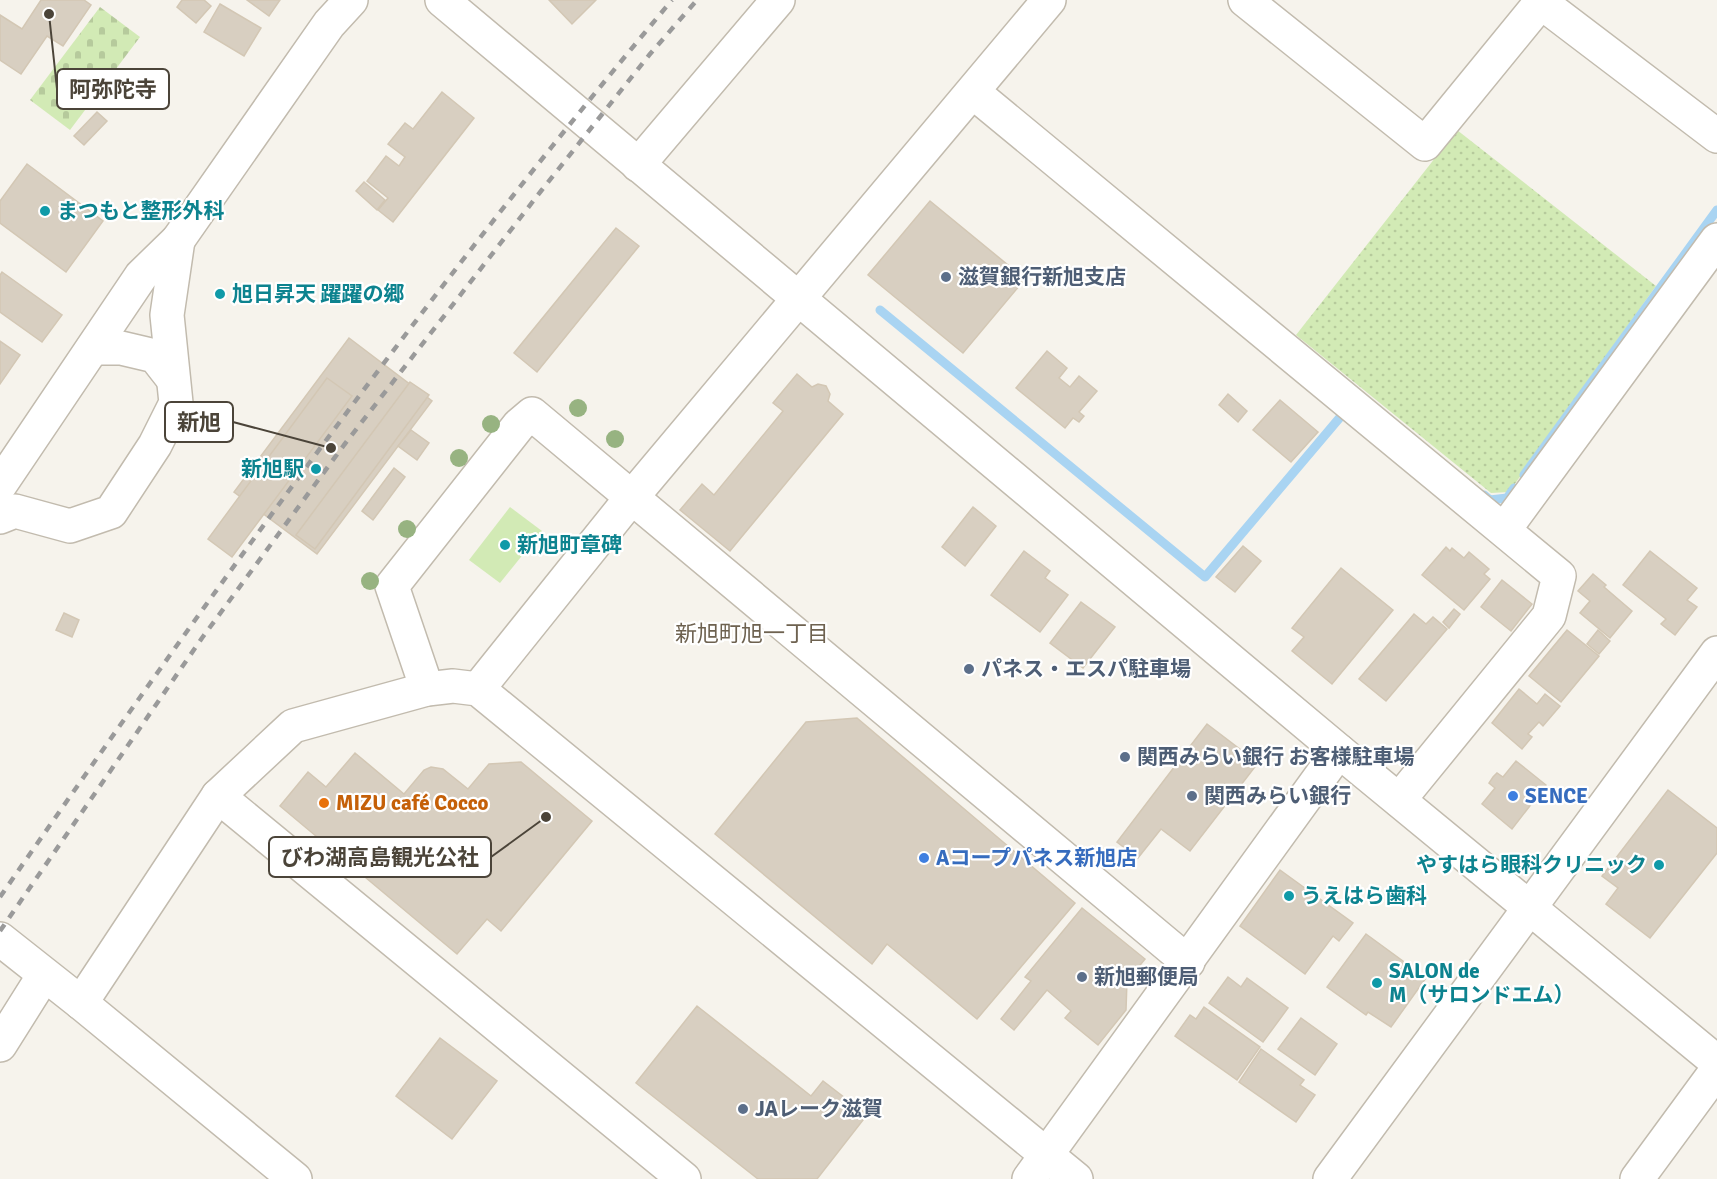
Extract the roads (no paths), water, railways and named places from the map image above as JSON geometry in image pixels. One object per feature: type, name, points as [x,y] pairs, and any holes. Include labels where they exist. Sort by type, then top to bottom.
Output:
[{"type":"street","points":[[0,485],[141,276],[178,240],[329,24],[351,0]]},
{"type":"street","points":[[442,0],[1339,751],[1717,1062]]},
{"type":"street","points":[[638,165],[778,0]]},
{"type":"street","points":[[478,689],[632,497],[800,300],[1049,0]]},
{"type":"street","points":[[1245,0],[1425,144],[1539,1],[1717,136]]},
{"type":"street","points":[[973,92],[1559,576],[1549,616],[1399,800]]},
{"type":"street","points":[[0,517],[15,511],[70,526],[111,512],[155,445],[176,403],[166,315],[178,240]]},
{"type":"street","points":[[1504,530],[1717,240]]},
{"type":"street","points":[[93,348],[121,348],[154,356],[173,379]]},
{"type":"street","points":[[427,689],[392,586],[519,425],[532,414],[1188,962]]},
{"type":"street","points":[[1330,1179],[1717,653]]},
{"type":"street","points":[[81,1003],[218,796],[293,726],[427,689],[453,686],[478,689],[1038,1167],[1076,1179]]},
{"type":"street","points":[[1038,1167],[1339,751]]},
{"type":"street","points":[[218,796],[684,1179]]},
{"type":"street","points":[[0,939],[295,1179]]},
{"type":"street","points":[[0,1045],[44,975]]},
{"type":"street","points":[[1637,1179],[1717,1070]]},
{"type":"waterway","points":[[1524,475],[1717,210]]},
{"type":"waterway","points":[[880,310],[1205,577],[1342,415]]},
{"type":"waterway","points":[[1484,495],[1490,500],[1507,498],[1514,488]]},
{"type":"railway","points":[[0,897],[161,668],[326,441],[496,218],[672,0]]},
{"type":"railway","points":[[0,931],[202,638],[344,445],[541,191],[650,54],[697,0]]},
{"type":"place","name":"阿弥陀寺","points":[[49,14]]},
{"type":"place","name":"まつもと整形外科","points":[[45,211]]},
{"type":"place","name":"滋賀銀行新旭支店","points":[[946,277]]},
{"type":"place","name":"旭日昇天 躍躍の郷","points":[[220,294]]},
{"type":"place","name":"新旭","points":[[331,448]]},
{"type":"place","name":"新旭駅","points":[[316,469]]},
{"type":"place","name":"新旭町章碑","points":[[505,545]]},
{"type":"place","name":"パネス・エスパ駐車場","points":[[969,669]]},
{"type":"place","name":"関西みらい銀行 お客様駐車場","points":[[1125,757]]},
{"type":"place","name":"関西みらい銀行","points":[[1192,796]]},
{"type":"place","name":"SENCE","points":[[1513,796]]},
{"type":"place","name":"MIZU café Cocco","points":[[324,803]]},
{"type":"place","name":"びわ湖高島観光公社","points":[[546,817]]},
{"type":"place","name":"Aコープパネス新旭店","points":[[924,858]]},
{"type":"place","name":"やすはら眼科クリニック","points":[[1659,865]]},
{"type":"place","name":"うえはら歯科","points":[[1289,896]]},
{"type":"place","name":"新旭郵便局","points":[[1082,977]]},
{"type":"place","name":"SALON de M（サロンドエム）","points":[[1377,983]]},
{"type":"place","name":"JAレーク滋賀","points":[[743,1109]]},
{"type":"district","name":"新旭町旭一丁目","points":[[752,633]]}]
